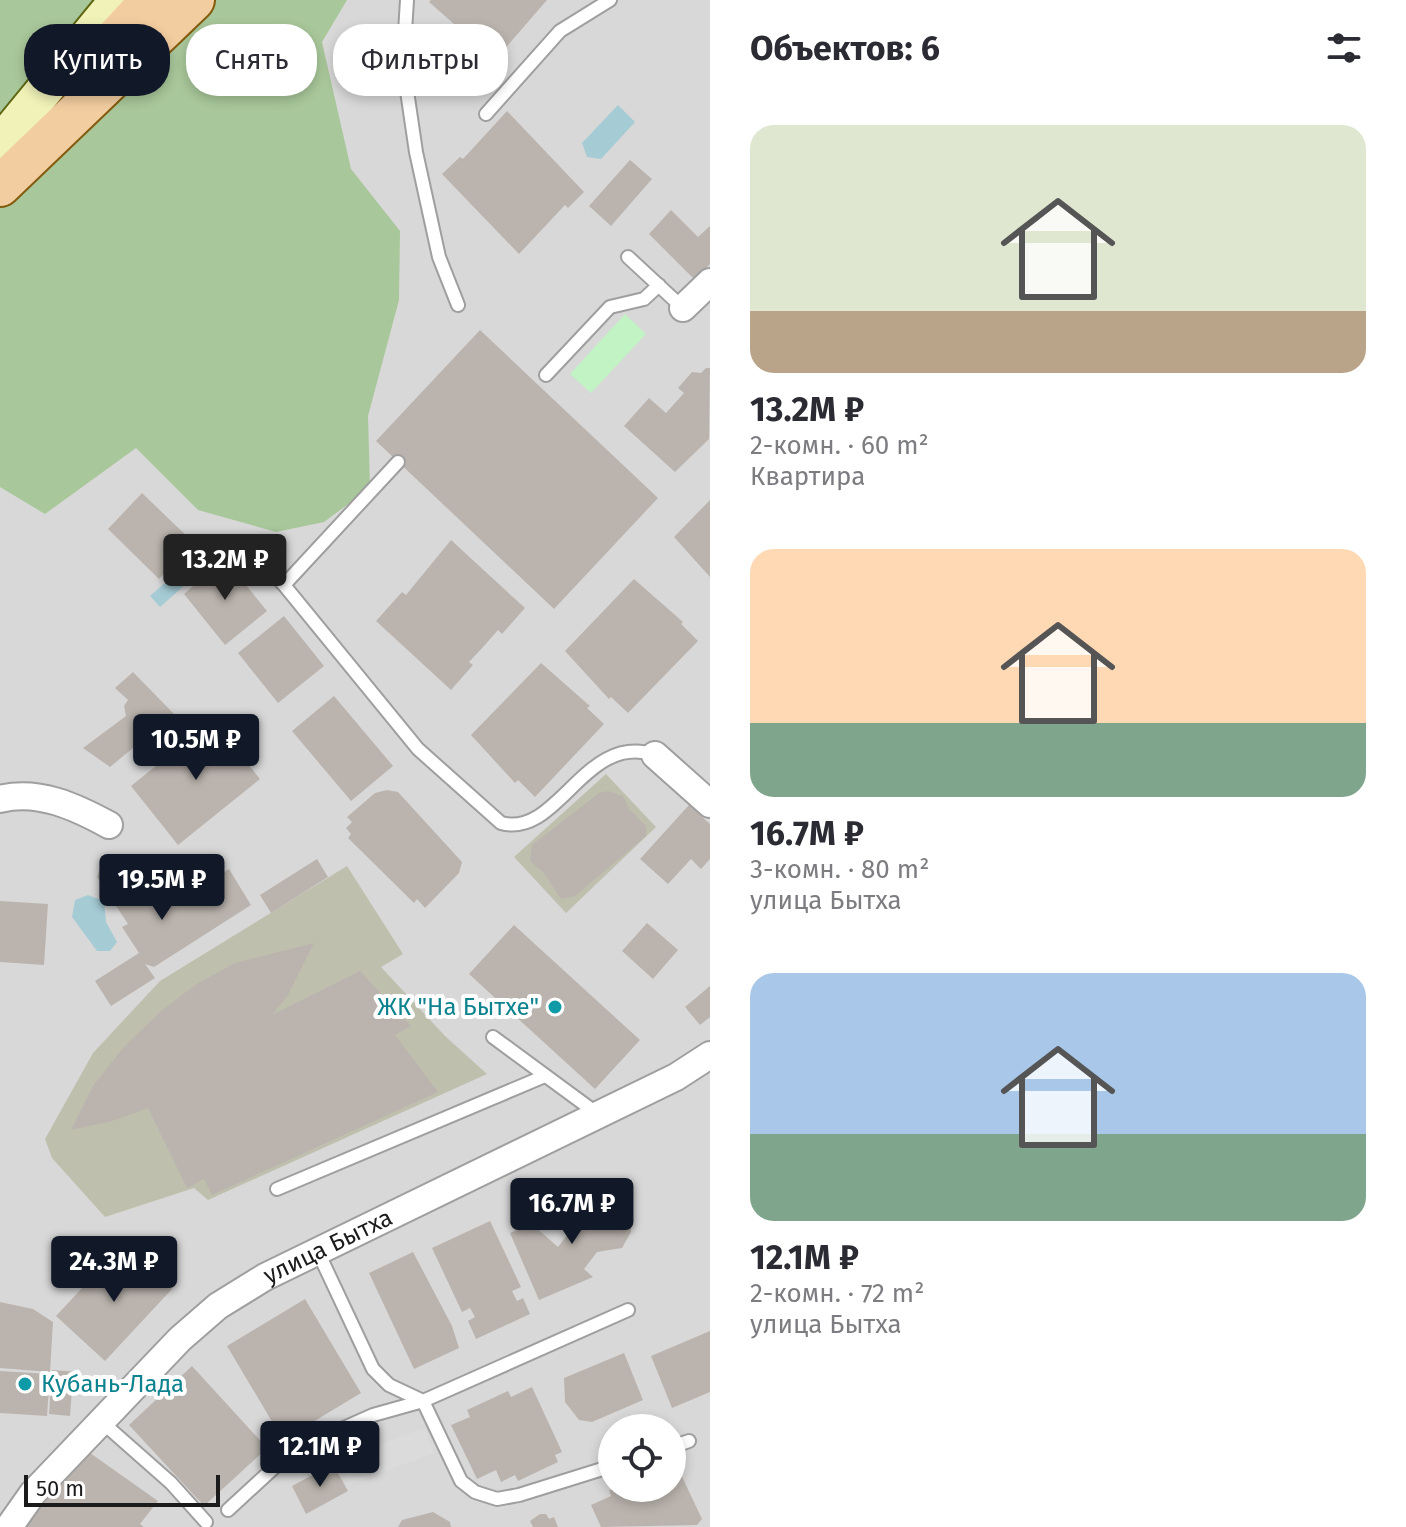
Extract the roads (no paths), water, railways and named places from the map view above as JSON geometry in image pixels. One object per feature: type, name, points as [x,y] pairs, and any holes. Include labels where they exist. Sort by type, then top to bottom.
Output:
[{"type":"main road","points":[[0,144],[118,0]]},
{"type":"main road","points":[[0,163],[151,0]]},
{"type":"main road","points":[[0,186],[194,0]]},
{"type":"street","points":[[683,308],[710,282]]},
{"type":"street","points":[[655,755],[710,804]]},
{"type":"street","points":[[0,799],[13,795],[44,798],[78,808],[109,825]]},
{"type":"street","name":"улица Бытха","points":[[9,1527],[33,1493],[180,1339],[218,1306],[265,1277],[676,1077],[710,1055]]},
{"type":"lane","points":[[407,0],[403,64],[416,152],[439,257],[458,305]]},
{"type":"lane","points":[[486,114],[560,31],[610,0]]},
{"type":"lane","points":[[628,257],[683,308]]},
{"type":"lane","points":[[546,375],[610,307],[644,299],[659,285]]},
{"type":"lane","points":[[284,585],[398,462]]},
{"type":"lane","points":[[246,544],[284,585],[418,749],[501,823],[523,824],[535,817],[606,758],[621,751],[638,750],[655,755]]},
{"type":"lane","points":[[493,1037],[599,1115]]},
{"type":"lane","points":[[277,1189],[545,1076]]},
{"type":"lane","points":[[318,1252],[373,1369],[389,1385],[423,1401],[461,1481],[475,1492],[497,1499],[598,1470]]},
{"type":"lane","points":[[228,1510],[292,1451],[373,1415],[423,1401],[628,1310]]},
{"type":"lane","points":[[103,1423],[171,1483],[206,1522]]},
{"type":"water","points":[[618,105],[635,122],[601,159],[587,157],[582,143]]},
{"type":"water","points":[[175,574],[185,585],[160,607],[150,596]]},
{"type":"water","points":[[88,895],[104,901],[106,922],[117,942],[110,951],[97,951],[72,917],[75,900]]},
{"type":"place","name":"ЖК \"На Бытхе\"","points":[[555,1007]]},
{"type":"place","name":"Кубань-Лада","points":[[25,1384]]}]
